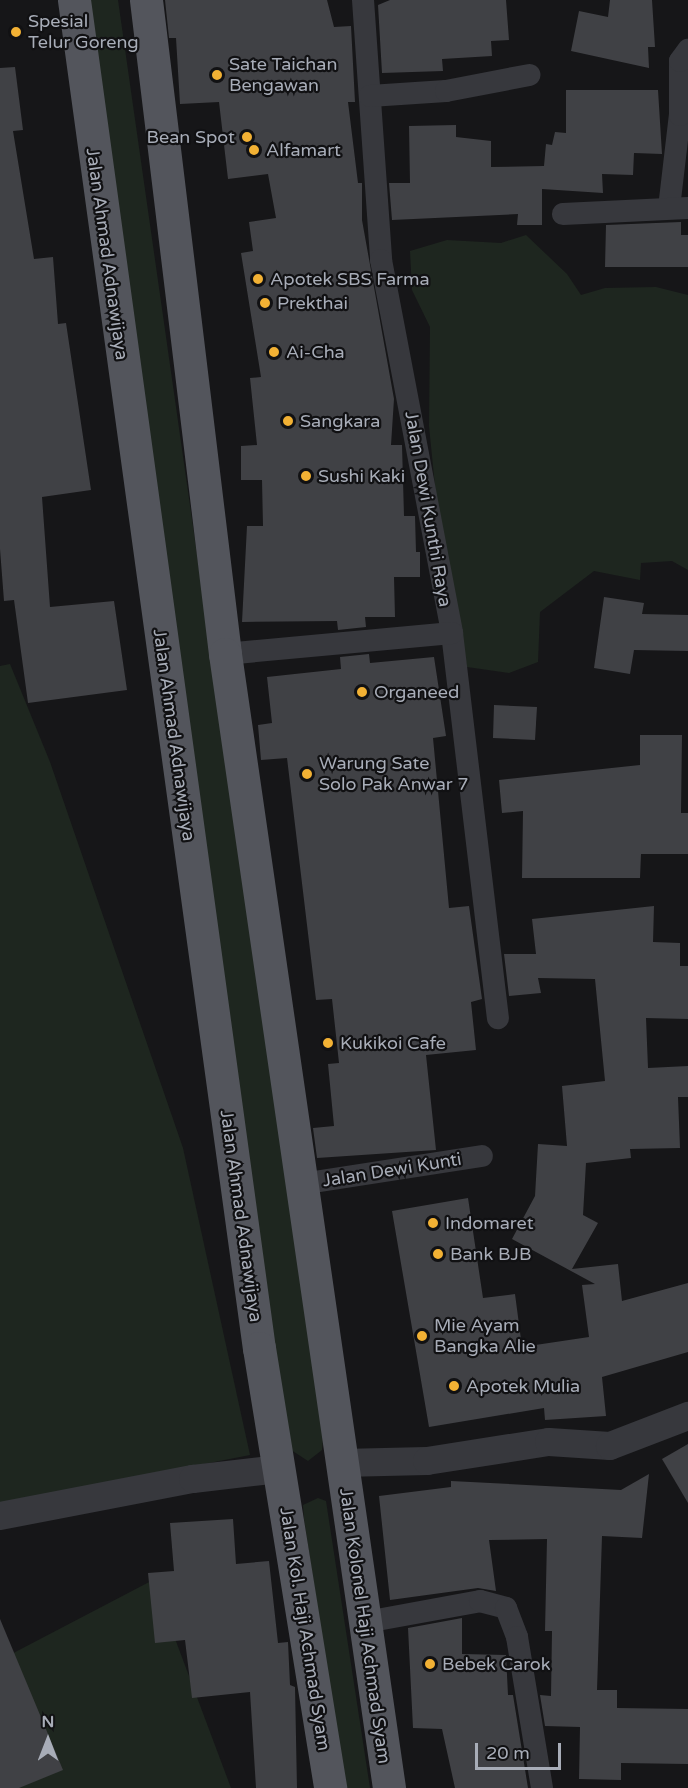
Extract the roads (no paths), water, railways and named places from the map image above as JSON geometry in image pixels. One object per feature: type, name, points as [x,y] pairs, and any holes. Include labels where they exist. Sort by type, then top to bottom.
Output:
[{"type":"main road","name":"Jalan Ahmad Adnawijaya","points":[[74,0],[279,1469]]},
{"type":"main road","points":[[146,0],[225,654],[342,1463]]},
{"type":"main road","name":"Jalan Kolonel Haji Achmad Syam","points":[[342,1463],[389,1788]]},
{"type":"main road","name":"Jalan Kol. Haji Achmad Syam","points":[[279,1469],[330,1788]]},
{"type":"street","name":"Jalan Dewi Kunthi Raya","points":[[363,0],[381,260],[452,633],[498,1018]]},
{"type":"street","points":[[563,214],[678,208],[680,61],[688,50]]},
{"type":"street","points":[[370,96],[446,91],[529,75]]},
{"type":"street","points":[[225,654],[452,633]]},
{"type":"street","name":"Jalan Dewi Kunti","points":[[301,1184],[482,1156]]},
{"type":"street","points":[[342,1463],[427,1461],[549,1442],[610,1446],[688,1416]]},
{"type":"street","points":[[0,1516],[193,1479],[279,1469]]},
{"type":"street","points":[[366,1622],[480,1601],[506,1608],[517,1637],[542,1788]]},
{"type":"place","name":"Spesial Telur Goreng","points":[[16,32]]},
{"type":"place","name":"Sate Taichan Bengawan","points":[[217,75]]},
{"type":"place","name":"Bean Spot","points":[[247,137]]},
{"type":"place","name":"Alfamart","points":[[254,150]]},
{"type":"place","name":"Apotek SBS Farma","points":[[258,279]]},
{"type":"place","name":"Prekthai","points":[[265,303]]},
{"type":"place","name":"Ai-Cha","points":[[274,352]]},
{"type":"place","name":"Sangkara","points":[[288,421]]},
{"type":"place","name":"Sushi Kaki","points":[[306,476]]},
{"type":"place","name":"Organeed","points":[[362,692]]},
{"type":"place","name":"Warung Sate Solo Pak Anwar 7","points":[[307,774]]},
{"type":"place","name":"Kukikoi Cafe","points":[[328,1043]]},
{"type":"place","name":"Indomaret","points":[[433,1223]]},
{"type":"place","name":"Bank BJB","points":[[438,1254]]},
{"type":"place","name":"Mie Ayam Bangka Alie","points":[[422,1336]]},
{"type":"place","name":"Apotek Mulia","points":[[454,1386]]},
{"type":"place","name":"Bebek Carok","points":[[430,1664]]}]
